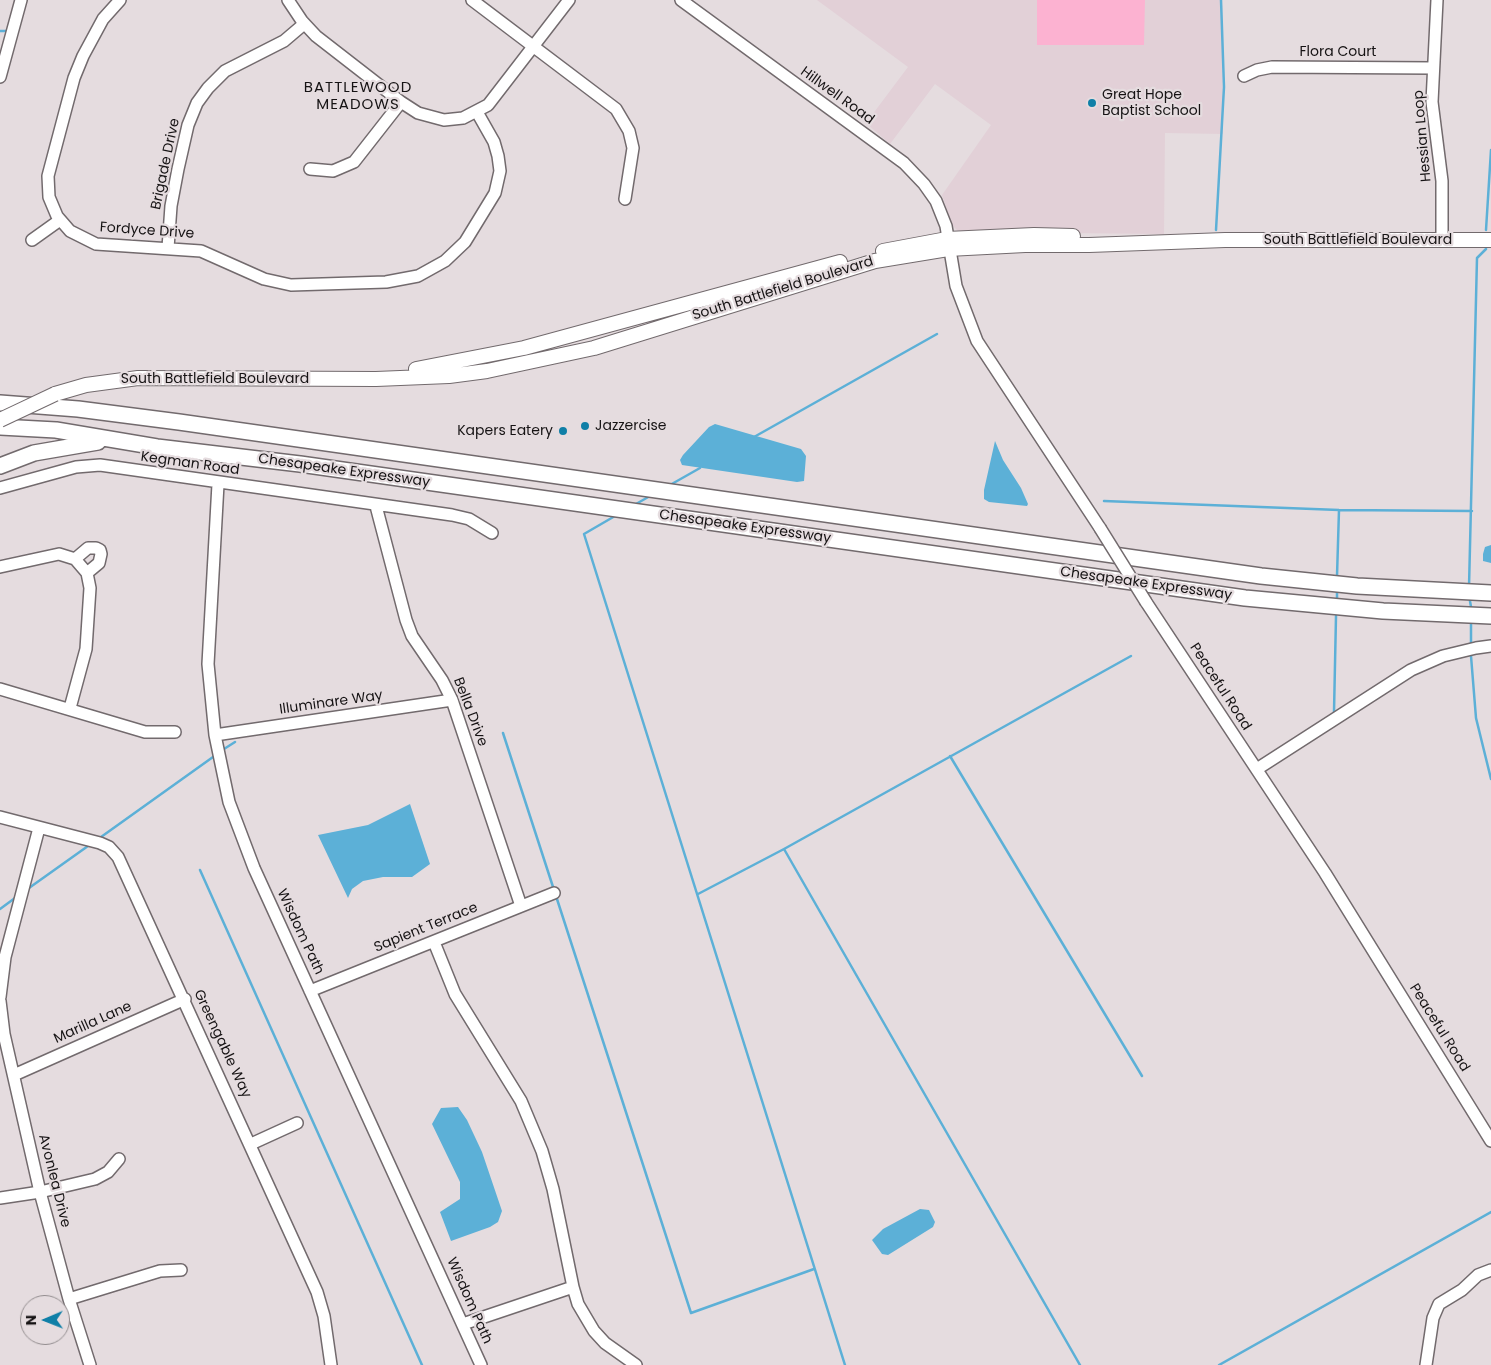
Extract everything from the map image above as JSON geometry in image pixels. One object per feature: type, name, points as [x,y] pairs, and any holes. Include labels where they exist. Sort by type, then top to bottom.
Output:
[{"type":"highway","name":"Chesapeake Expressway","points":[[0,403],[78,408],[1261,576],[1357,586],[1491,594]]},
{"type":"highway","name":"Chesapeake Expressway","points":[[0,427],[56,430],[156,447],[300,464],[1245,598],[1383,611],[1491,616]]},
{"type":"highway","points":[[0,466],[34,453],[90,442],[156,447]]},
{"type":"main road","name":"South Battlefield Boulevard","points":[[348,377],[426,368],[515,350],[875,253],[948,244],[1034,235],[1214,236],[1225,240],[1491,240]]},
{"type":"main road","name":"South Battlefield Boulevard","points":[[0,420],[55,394],[86,385],[130,378],[348,377],[376,379],[449,376],[527,364],[594,348],[875,261],[948,244]]},
{"type":"street","points":[[0,77],[21,0]]},
{"type":"street","name":"Fordyce Drive","points":[[120,0],[96,30],[74,78],[48,176],[49,197],[60,220],[70,231],[96,244],[202,251],[264,280],[291,285],[386,282],[418,276],[445,261],[465,242],[495,193],[500,172],[498,156],[494,142],[477,112]]},
{"type":"street","points":[[288,0],[304,24],[316,36],[418,114],[434,119],[454,119],[477,112],[497,96],[569,0]]},
{"type":"street","points":[[472,0],[610,104],[623,118],[629,131],[633,148],[626,199]]},
{"type":"street","name":"Hillwell Road","points":[[681,0],[904,163],[917,175],[936,201],[946,226],[948,244]]},
{"type":"street","name":"Hessian Loop","points":[[1437,0],[1433,68],[1433,111],[1442,180],[1442,240]]},
{"type":"street","name":"Brigade Drive","points":[[168,248],[171,206],[178,169],[188,125],[197,103],[208,88],[225,71],[289,38],[304,24]]},
{"type":"street","name":"Flora Court","points":[[1244,76],[1257,70],[1272,67],[1433,68]]},
{"type":"street","points":[[310,169],[333,171],[354,162],[401,102]]},
{"type":"street","points":[[32,240],[60,220]]},
{"type":"street","name":"Peaceful Road","points":[[948,244],[956,286],[977,341],[1325,873],[1491,1141]]},
{"type":"street","name":"Kegman Road","points":[[0,488],[76,467],[100,465],[218,484],[469,519],[492,533]]},
{"type":"street","name":"Wisdom Path","points":[[218,484],[208,664],[214,734],[229,802],[240,834],[310,991],[481,1365]]},
{"type":"street","name":"Bella Drive","points":[[376,506],[412,636],[442,680],[452,700],[521,906]]},
{"type":"street","points":[[75,559],[88,548],[100,550],[99,562],[87,573]]},
{"type":"street","points":[[0,567],[53,554],[75,559],[87,573],[90,588],[86,649],[70,708]]},
{"type":"street","points":[[1257,769],[1411,670],[1443,656],[1491,646]]},
{"type":"street","points":[[0,690],[70,708],[145,732],[175,732]]},
{"type":"street","name":"Illuminare Way","points":[[214,734],[452,700]]},
{"type":"street","name":"Greengable Way","points":[[0,817],[100,843],[114,851],[185,999],[317,1292],[324,1316],[331,1365]]},
{"type":"street","name":"Avonlea Drive","points":[[39,828],[5,957],[0,999],[4,1034],[40,1192],[68,1295]]},
{"type":"street","name":"Sapient Terrace","points":[[310,991],[554,893]]},
{"type":"street","points":[[434,942],[455,994],[521,1101],[542,1151],[553,1189],[573,1287],[582,1311],[594,1331],[617,1353],[636,1365]]},
{"type":"street","name":"Marilla Lane","points":[[14,1075],[185,999]]},
{"type":"street","points":[[251,1144],[297,1123]]},
{"type":"street","points":[[0,1198],[40,1192],[95,1179],[108,1172],[119,1159]]},
{"type":"street","points":[[70,1299],[160,1271],[181,1270]]},
{"type":"street","points":[[1426,1365],[1433,1318],[1440,1304],[1462,1290],[1478,1275],[1491,1270]]},
{"type":"street","points":[[463,1324],[573,1287]]},
{"type":"street","name":"Avonlea Drive","points":[[70,1302],[90,1365]]},
{"type":"shaded area","name":"Great Hope Baptist School","points":[[817,0],[1222,0],[1223,134],[1165,133],[1164,234],[959,232],[952,225],[942,195],[991,125],[935,84],[890,144],[866,123],[908,67]]},
{"type":"shaded area","points":[[1037,0],[1145,0],[1144,45],[1037,45]]},
{"type":"water","points":[[715,424],[801,449],[806,456],[804,481],[797,482],[682,465],[680,460],[683,455],[709,427]]},
{"type":"water","points":[[995,441],[1003,460],[1021,488],[1028,504],[1027,506],[989,502],[984,499],[984,490]]},
{"type":"water","points":[[1491,545],[1491,563],[1483,561],[1483,554],[1485,547]]},
{"type":"water","points":[[410,804],[430,864],[412,877],[383,877],[363,881],[352,889],[348,898],[318,835],[368,825]]},
{"type":"water","points":[[458,1107],[467,1120],[482,1152],[502,1211],[498,1222],[490,1227],[451,1241],[440,1212],[460,1199],[460,1182],[432,1124],[441,1108]]},
{"type":"water","points":[[920,1209],[929,1210],[935,1222],[933,1227],[888,1255],[882,1254],[872,1240],[883,1229]]},
{"type":"waterway","points":[[1216,230],[1224,87],[1221,0]]},
{"type":"waterway","points":[[0,31],[6,31]]},
{"type":"waterway","points":[[1486,230],[1491,150]]},
{"type":"waterway","points":[[1469,587],[1477,258],[1486,249]]},
{"type":"waterway","points":[[754,437],[937,334]]},
{"type":"waterway","points":[[670,485],[700,468]]},
{"type":"waterway","points":[[636,504],[650,496]]},
{"type":"waterway","points":[[1104,501],[1339,510],[1472,511]]},
{"type":"waterway","points":[[1337,576],[1339,510]]},
{"type":"waterway","points":[[615,516],[584,534],[845,1365]]},
{"type":"waterway","points":[[1337,592],[1337,600]]},
{"type":"waterway","points":[[1470,601],[1471,607]]},
{"type":"waterway","points":[[1334,712],[1336,616]]},
{"type":"waterway","points":[[1471,624],[1471,643]]},
{"type":"waterway","points":[[698,894],[784,849],[1131,656]]},
{"type":"waterway","points":[[1471,656],[1476,718],[1491,779]]},
{"type":"waterway","points":[[503,733],[554,890]]},
{"type":"waterway","points":[[224,749],[235,742]]},
{"type":"waterway","points":[[950,756],[1142,1076]]},
{"type":"waterway","points":[[101,837],[213,757]]},
{"type":"waterway","points":[[29,888],[88,846]]},
{"type":"waterway","points":[[784,849],[1080,1365]]},
{"type":"waterway","points":[[200,870],[422,1365]]},
{"type":"waterway","points":[[556,896],[691,1313],[814,1269]]},
{"type":"waterway","points":[[0,909],[15,898]]},
{"type":"waterway","points":[[1219,1365],[1491,1212]]},
{"type":"place","name":"Great Hope Baptist School","points":[[1092,103]]},
{"type":"place","name":"Jazzercise","points":[[585,426]]},
{"type":"place","name":"Kapers Eatery","points":[[563,431]]},
{"type":"district","name":"BATTLEWOOD MEADOWS","points":[[358,96]]}]
